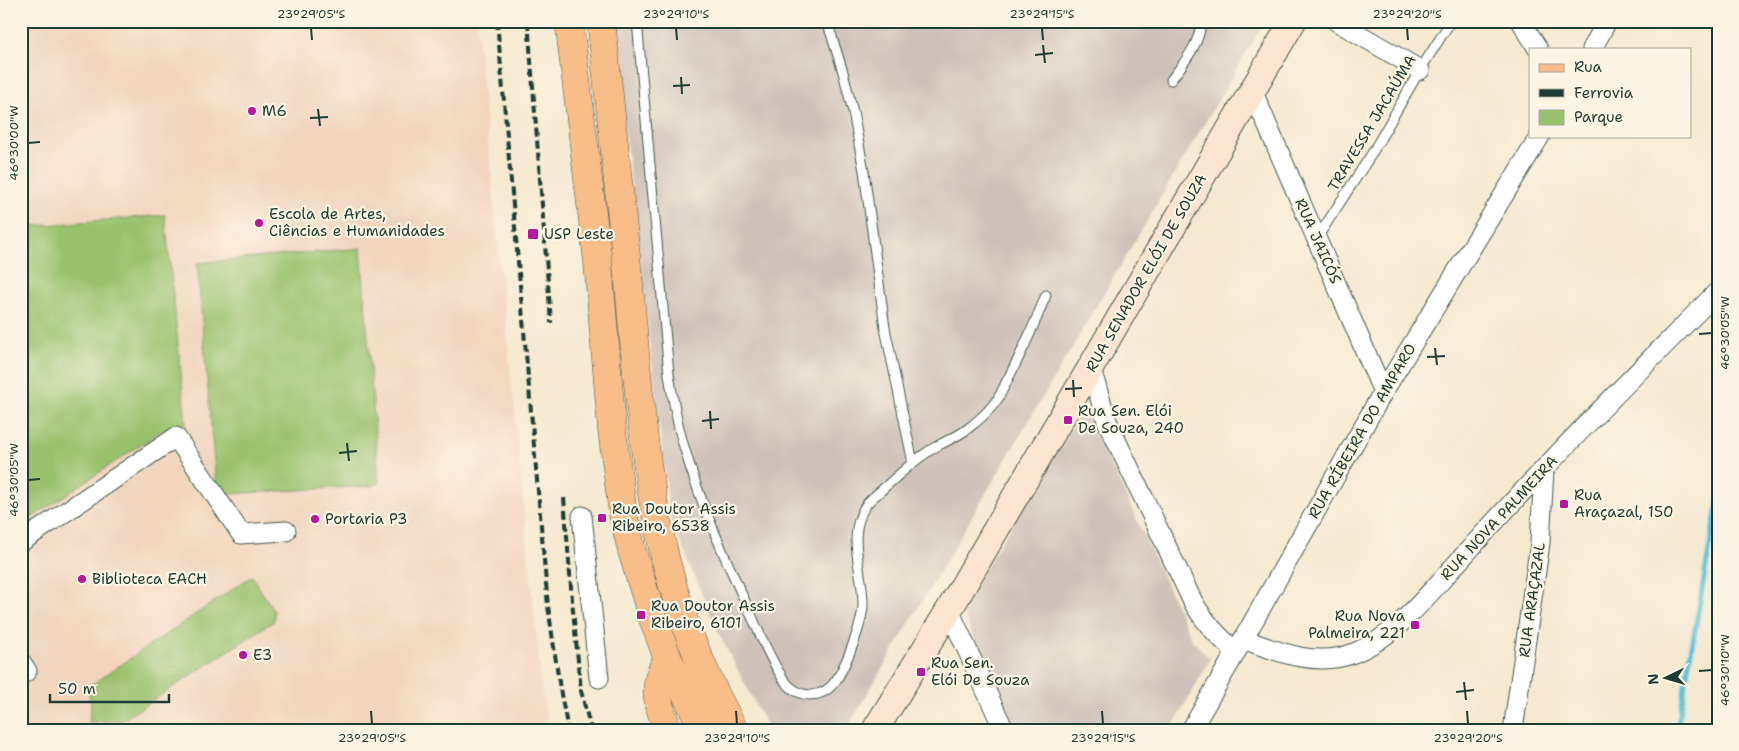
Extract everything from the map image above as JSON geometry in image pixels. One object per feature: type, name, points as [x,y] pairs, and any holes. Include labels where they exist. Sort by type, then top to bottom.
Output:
[{"type":"main road","points":[[569,21],[598,262],[612,430],[621,498],[632,551],[652,616],[668,659],[704,730]]},
{"type":"main road","points":[[601,21],[640,397],[654,507],[680,610],[704,671],[734,730]]},
{"type":"main road","name":"RUA SENADOR ELÓI DE SOUZA","points":[[875,730],[949,610],[1293,21]]},
{"type":"main road","points":[[668,659],[688,661],[704,671]]},
{"type":"main road","points":[[668,659],[657,680],[656,692],[668,730]]},
{"type":"street","points":[[1336,21],[1420,70]]},
{"type":"street","points":[[1520,21],[1537,48]]},
{"type":"street","points":[[1593,48],[1607,21]]},
{"type":"street","name":"RUA JAICÓS","points":[[1252,90],[1383,392]]},
{"type":"street","name":"RUA RÍBEIRA DO AMPARO","points":[[1191,730],[1383,392],[1539,138]]},
{"type":"street","name":"RUA NOVA PALMEIRA","points":[[1240,646],[1310,658],[1335,658],[1352,654],[1386,636],[1413,612],[1544,469],[1718,292]]},
{"type":"street","points":[[1091,369],[1107,421],[1193,602],[1212,630],[1240,646]]},
{"type":"street","points":[[1076,394],[1107,421]]},
{"type":"street","points":[[21,542],[176,437],[240,534],[286,531]]},
{"type":"street","name":"RUA ARAÇAZAL","points":[[1513,730],[1540,543],[1544,469]]},
{"type":"street","points":[[582,516],[599,678]]},
{"type":"street","points":[[949,610],[1004,730]]},
{"type":"street","points":[[21,662],[27,671],[21,675]]},
{"type":"lane","points":[[637,21],[669,374],[674,407],[684,449],[700,496],[764,643],[785,681],[799,692],[810,695],[820,694],[829,689],[837,678],[861,621],[863,594],[856,528],[860,516],[868,503],[913,463],[964,431],[983,415],[996,400],[1031,335],[1046,294]]},
{"type":"lane","points":[[827,21],[853,112],[864,171],[885,328],[913,463]]},
{"type":"lane","points":[[1171,80],[1193,50],[1199,36],[1200,21]]},
{"type":"lane","name":"TRAVESSA JACAÚMA","points":[[1317,238],[1371,155],[1451,21]]},
{"type":"shaded area","name":"Escola de Artes, Ciências e Humanidades","points":[[21,21],[476,21],[542,692],[550,730],[21,730]]},
{"type":"shaded area","points":[[612,21],[1265,21],[846,730],[769,730],[717,630],[670,518]]},
{"type":"shaded area","points":[[1077,418],[1090,418],[1192,640],[1210,659],[1171,730],[1012,730],[961,608]]},
{"type":"green space","points":[[165,215],[186,424],[164,429],[21,525],[21,227]]},
{"type":"green space","points":[[361,248],[379,483],[372,486],[227,494],[216,485],[197,263]]},
{"type":"green space","points":[[252,576],[274,611],[274,621],[123,720],[89,722],[91,704],[88,687]]},
{"type":"waterway","points":[[1677,730],[1718,500]]},
{"type":"railway","points":[[497,21],[548,606],[568,730]]},
{"type":"railway","points":[[528,21],[551,323]]},
{"type":"railway","points":[[564,498],[581,691],[591,730]]},
{"type":"place","name":"M6","points":[[252,111]]},
{"type":"place","name":"Escola de Artes, Ciências e Humanidades","points":[[259,223]]},
{"type":"place","name":"USP Leste","points":[[533,234]]},
{"type":"place","name":"Rua Sen. Elói De Souza, 240","points":[[1068,420]]},
{"type":"place","name":"Rua Araçazal, 150","points":[[1564,504]]},
{"type":"place","name":"Rua Doutor Assis Ribeiro, 6538","points":[[602,518]]},
{"type":"place","name":"Portaria P3","points":[[315,519]]},
{"type":"place","name":"Biblioteca EACH","points":[[82,579]]},
{"type":"place","name":"Rua Doutor Assis Ribeiro, 6101","points":[[641,615]]},
{"type":"place","name":"Rua Nova Palmeira, 221","points":[[1415,625]]},
{"type":"place","name":"E3","points":[[243,655]]},
{"type":"place","name":"Rua Sen. Elói De Souza","points":[[921,672]]}]
